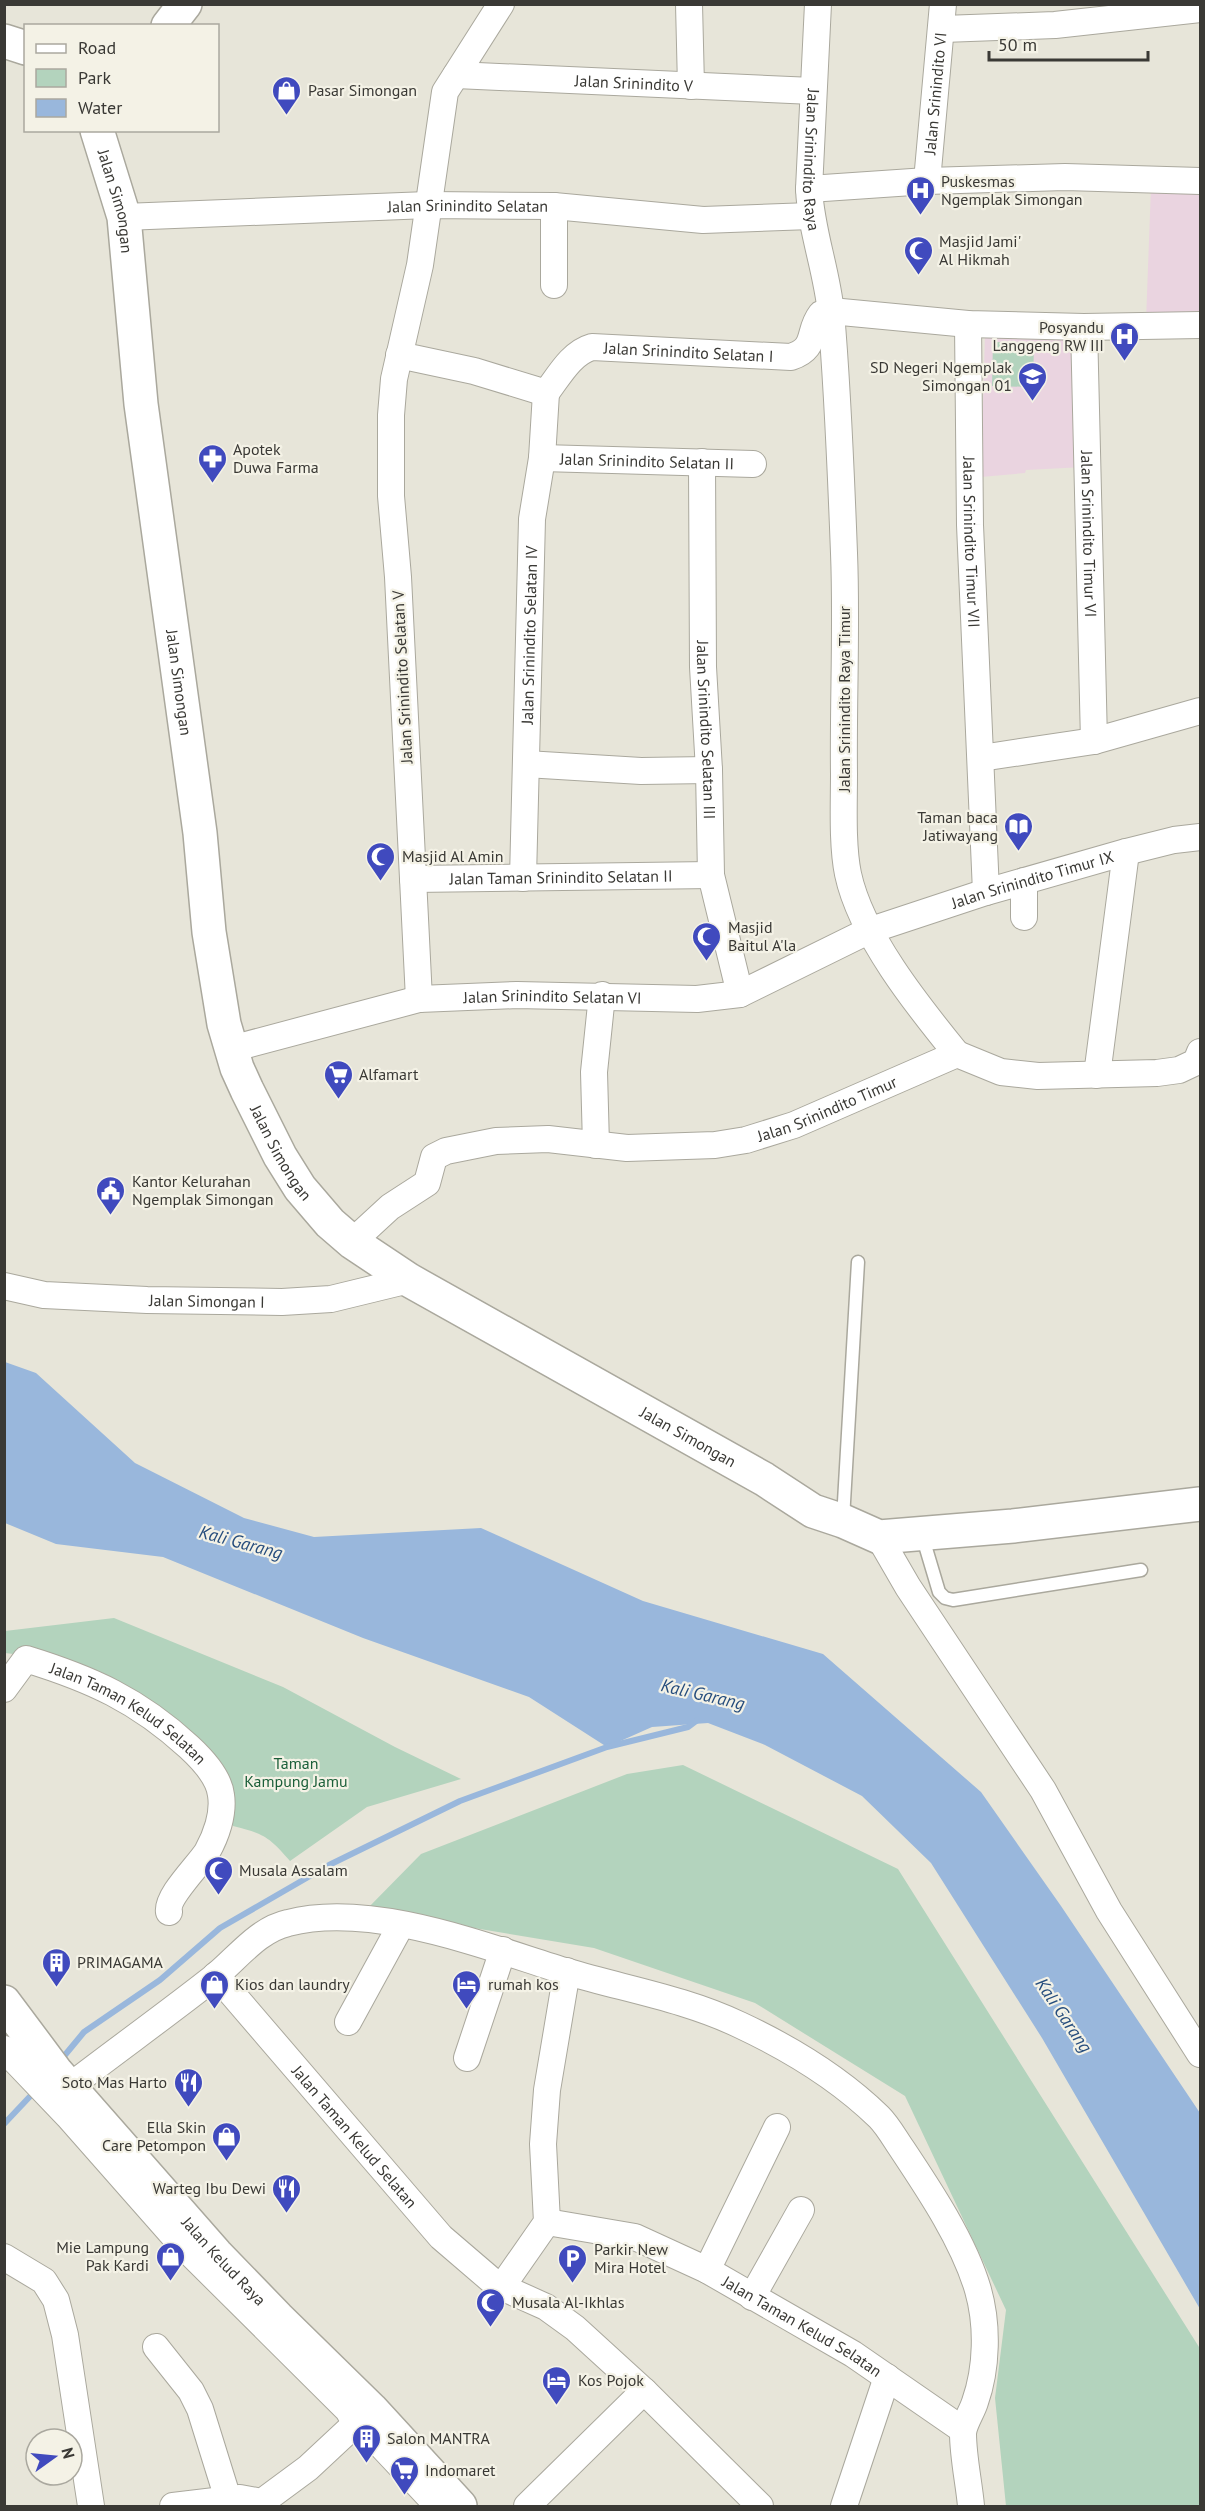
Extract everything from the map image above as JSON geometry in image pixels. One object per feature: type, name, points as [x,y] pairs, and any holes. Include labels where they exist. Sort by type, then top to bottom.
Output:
[{"type":"main road","points":[[170,24],[185,4]]},
{"type":"main road","points":[[4,41],[24,47]]},
{"type":"main road","name":"Jalan Simongan","points":[[98,132],[124,217],[141,404],[200,833],[209,932],[224,1024],[247,1090],[280,1156],[300,1188],[330,1223],[352,1242],[409,1280],[764,1479],[813,1510],[879,1537],[1013,1526],[1200,1504]]},
{"type":"main road","name":"Jalan Kelud Raya","points":[[8,2007],[61,2089],[278,2318],[364,2416],[460,2506]]},
{"type":"street","name":"Jalan Srinindito Selatan V","points":[[420,999],[398,577],[391,496],[391,415],[394,379],[420,265],[446,92],[501,4]]},
{"type":"street","points":[[689,4],[691,86]]},
{"type":"street","name":"Jalan Srinindito Raya","points":[[818,4],[809,189],[810,216],[822,259],[831,312]]},
{"type":"street","points":[[943,17],[1200,9]]},
{"type":"street","name":"Jalan Srinindito VI","points":[[927,181],[943,17]]},
{"type":"street","name":"Jalan Srinindito V","points":[[456,75],[813,91]]},
{"type":"street","points":[[809,189],[927,181],[1065,177],[1200,181]]},
{"type":"street","name":"Jalan Srinindito Selatan","points":[[124,217],[428,205],[554,206],[703,220],[810,216]]},
{"type":"street","points":[[554,206],[554,285]]},
{"type":"street","points":[[831,312],[968,324],[1084,327],[1200,325]]},
{"type":"street","name":"Jalan Srinindito Selatan I","points":[[546,393],[574,356],[592,347],[791,357],[803,353],[811,342],[820,314],[831,312]]},
{"type":"street","name":"Jalan Srinindito Raya Timur","points":[[831,312],[844,555],[844,814],[848,873],[868,931],[933,1024],[957,1054]]},
{"type":"street","name":"Jalan Srinindito Timur VII","points":[[968,324],[970,525],[986,892]]},
{"type":"street","name":"Jalan Srinindito Timur VI","points":[[1084,327],[1094,741]]},
{"type":"street","points":[[399,355],[474,371],[546,393]]},
{"type":"street","name":"Jalan Srinindito Selatan IV","points":[[524,878],[532,519],[542,458],[546,393]]},
{"type":"street","name":"Jalan Srinindito Selatan II","points":[[542,458],[753,464]]},
{"type":"street","name":"Jalan Srinindito Selatan III","points":[[702,462],[703,667],[709,770],[711,875],[740,994]]},
{"type":"street","points":[[981,758],[1094,741],[1200,711]]},
{"type":"street","points":[[526,764],[641,771],[709,770]]},
{"type":"street","name":"Jalan Srinindito Timur IX","points":[[868,931],[986,892],[1126,852],[1174,840],[1200,837]]},
{"type":"street","points":[[1097,1075],[1126,852]]},
{"type":"street","name":"Jalan Taman Srinindito Selatan II","points":[[412,879],[711,875]]},
{"type":"street","points":[[1024,881],[1024,917]]},
{"type":"street","name":"Jalan Srinindito Selatan VI","points":[[231,1049],[420,999],[517,995],[602,995],[697,999],[740,994],[868,931]]},
{"type":"street","points":[[596,1145],[594,1072],[602,995]]},
{"type":"street","points":[[957,1054],[1001,1072],[1038,1076],[1157,1073],[1179,1070],[1196,1062],[1200,1052]]},
{"type":"street","name":"Jalan Srinindito Timur","points":[[352,1242],[390,1207],[427,1183],[432,1161],[437,1154],[496,1141],[548,1139],[638,1147],[715,1144],[746,1140],[794,1125],[957,1054]]},
{"type":"street","name":"Jalan Simongan I","points":[[4,1286],[44,1295],[147,1300],[282,1302],[331,1299],[409,1280]]},
{"type":"street","points":[[879,1537],[908,1587],[1043,1790],[1109,1911],[1200,2054]]},
{"type":"street","name":"Jalan Taman Kelud Selatan","points":[[4,1689],[15,1656],[73,1674],[127,1699],[168,1728],[199,1756],[213,1775],[221,1793],[217,1831],[206,1853],[170,1900],[169,1912]]},
{"type":"street","points":[[9,2054],[61,2089],[216,1975],[264,1933],[287,1923],[336,1917],[401,1925],[503,1950],[567,1971],[682,2002],[738,2024],[791,2052],[840,2084],[882,2119],[934,2199],[970,2269],[982,2307],[984,2369],[975,2402],[963,2430],[971,2506]]},
{"type":"street","points":[[348,2022],[401,1925]]},
{"type":"street","points":[[467,2058],[503,1950]]},
{"type":"street","points":[[501,2288],[547,2222],[543,2144],[547,2090],[567,1971]]},
{"type":"street","name":"Jalan Taman Kelud Selatan","points":[[216,1975],[441,2237],[484,2276],[501,2288],[546,2307],[574,2328],[644,2391],[760,2506]]},
{"type":"street","points":[[707,2270],[777,2127]]},
{"type":"street","points":[[752,2297],[801,2210]]},
{"type":"street","name":"Jalan Taman Kelud Selatan","points":[[547,2222],[635,2237],[707,2270],[853,2354],[963,2430]]},
{"type":"street","points":[[4,2257],[44,2281],[56,2300],[65,2336],[91,2506]]},
{"type":"street","points":[[156,2347],[191,2391],[200,2409],[228,2499]]},
{"type":"street","name":"Jalan Taman Kelud Selatan","points":[[844,2506],[887,2377]]},
{"type":"street","points":[[527,2506],[644,2391]]},
{"type":"street","points":[[184,2505],[228,2499],[263,2504],[308,2468],[364,2416],[377,2441],[438,2506]]},
{"type":"lane","points":[[843,1521],[858,1262]]},
{"type":"lane","points":[[921,1534],[939,1592],[945,1598],[952,1600],[1141,1570]]},
{"type":"shaded area","points":[[1151,187],[1200,189],[1200,321],[1146,321]]},
{"type":"shaded area","name":"SD Negeri Ngemplak Simongan 01","points":[[985,334],[1083,336],[1084,467],[1026,470],[1025,473],[981,477]]},
{"type":"green space","points":[[993,342],[1034,343],[1033,387],[992,386]]},
{"type":"green space","name":"Taman Kampung Jamu","points":[[114,1618],[283,1687],[395,1747],[461,1779],[367,1807],[290,1861],[266,1838],[233,1826],[225,1771],[30,1656],[5,1653],[5,1631]]},
{"type":"green space","points":[[683,1765],[898,1869],[1199,2347],[1200,2506],[1006,2506],[995,2398],[1006,2310],[905,2096],[755,2003],[594,1948],[366,1910],[421,1854],[627,1774]]},
{"type":"water","name":"Kali Garang","points":[[5,1362],[36,1373],[135,1463],[244,1518],[314,1537],[481,1528],[643,1601],[823,1654],[981,1792],[1061,1906],[1200,2113],[1200,2309],[1042,2038],[931,1863],[862,1796],[765,1745],[708,1723],[652,1727],[607,1747],[529,1697],[363,1638],[163,1557],[56,1544],[5,1523]]},
{"type":"waterway","points":[[60,2061],[84,2032],[160,1980],[220,1928],[329,1865],[460,1801],[607,1747],[688,1727],[696,1721]]},
{"type":"waterway","points":[[4,2124],[36,2090]]},
{"type":"place","name":"Pasar Simongan","points":[[287,116]]},
{"type":"place","name":"Puskesmas Ngemplak Simongan","points":[[920,216]]},
{"type":"place","name":"Masjid Jami' Al Hikmah","points":[[918,276]]},
{"type":"place","name":"Posyandu Langgeng RW III","points":[[1125,362]]},
{"type":"place","name":"SD Negeri Ngemplak Simongan 01","points":[[1033,402]]},
{"type":"place","name":"Apotek Duwa Farma","points":[[212,484]]},
{"type":"place","name":"Taman baca Jatiwayang","points":[[1019,852]]},
{"type":"place","name":"Masjid Al Amin","points":[[381,882]]},
{"type":"place","name":"Masjid Baitul A'la","points":[[707,962]]},
{"type":"place","name":"Alfamart","points":[[338,1100]]},
{"type":"place","name":"Kantor Kelurahan Ngemplak Simongan","points":[[111,1216]]},
{"type":"place","name":"Musala Assalam","points":[[218,1896]]},
{"type":"place","name":"PRIMAGAMA","points":[[56,1988]]},
{"type":"place","name":"Kios dan laundry","points":[[214,2010]]},
{"type":"place","name":"rumah kos","points":[[467,2010]]},
{"type":"place","name":"Soto Mas Harto","points":[[188,2108]]},
{"type":"place","name":"Ella Skin Care Petompon","points":[[227,2162]]},
{"type":"place","name":"Warteg Ibu Dewi","points":[[287,2214]]},
{"type":"place","name":"Mie Lampung Pak Kardi","points":[[170,2282]]},
{"type":"place","name":"Parkir New Mira Hotel","points":[[573,2284]]},
{"type":"place","name":"Musala Al-Ikhlas","points":[[491,2328]]},
{"type":"place","name":"Kos Pojok","points":[[557,2406]]},
{"type":"place","name":"Salon MANTRA","points":[[366,2464]]},
{"type":"place","name":"Indomaret","points":[[404,2496]]}]
